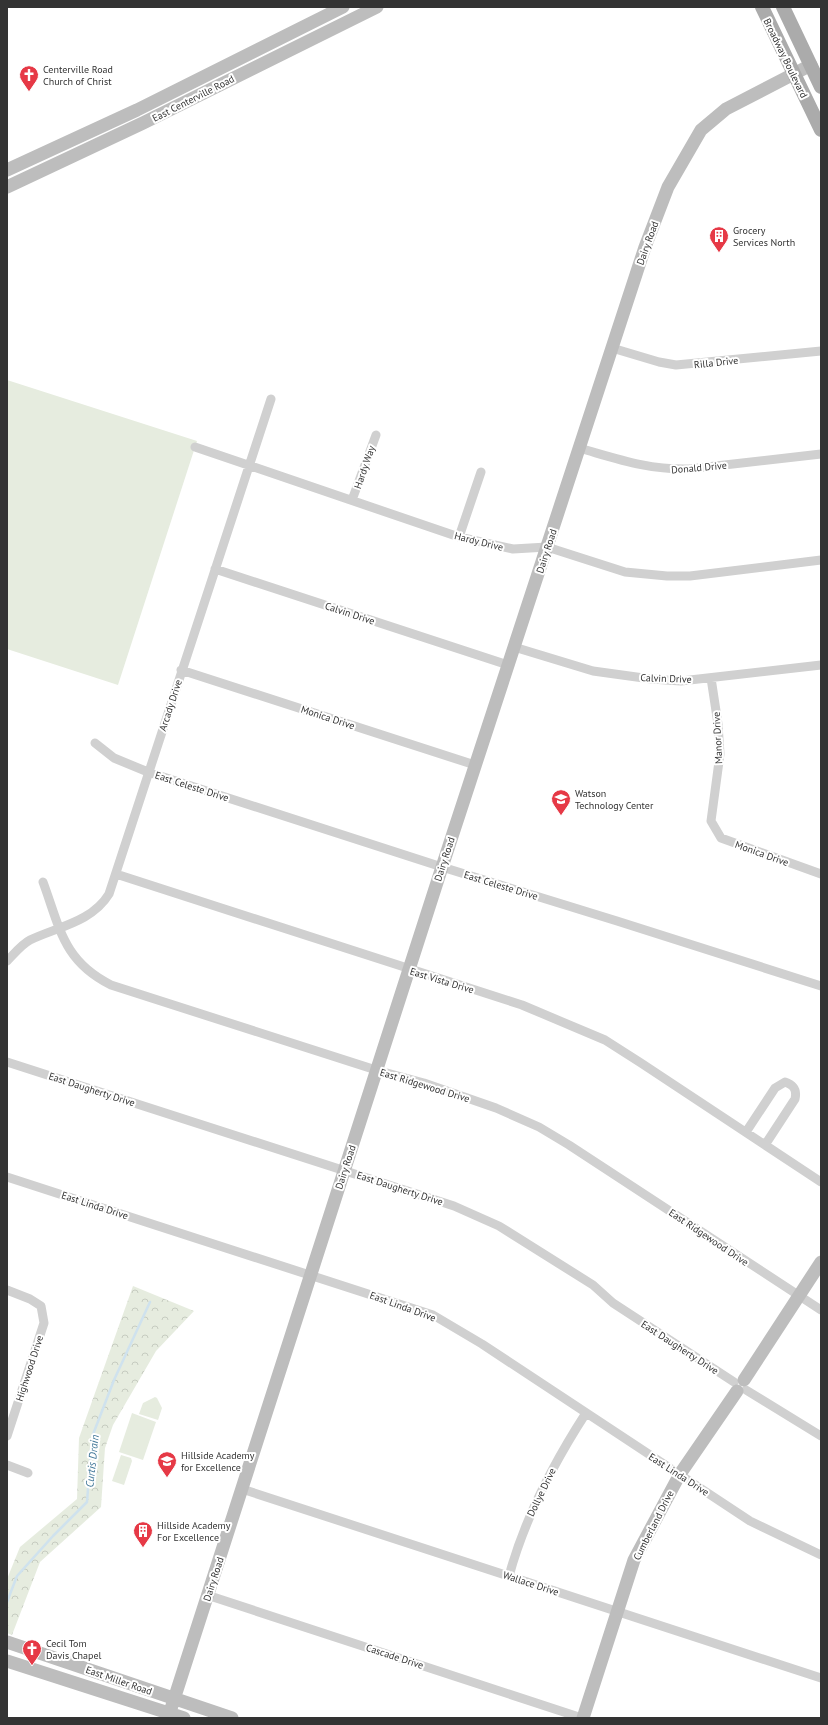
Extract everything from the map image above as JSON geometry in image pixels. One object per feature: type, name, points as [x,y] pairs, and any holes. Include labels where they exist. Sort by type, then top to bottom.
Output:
[{"type":"main road","name":"Broadway Boulevard","points":[[762,7],[821,130]]},
{"type":"main road","name":"Broadway Boulevard","points":[[783,7],[821,87]]},
{"type":"street","name":"East Centerville Road","points":[[7,170],[137,110],[343,7]]},
{"type":"street","name":"East Centerville Road","points":[[7,187],[143,123],[377,7]]},
{"type":"street","points":[[259,49],[266,61]]},
{"type":"street","name":"Dairy Road","points":[[169,1716],[475,765],[645,247],[668,186],[701,130],[726,109],[811,65]]},
{"type":"street","points":[[137,110],[143,123]]},
{"type":"street","name":"Rilla Drive","points":[[612,348],[659,362],[676,365],[821,350]]},
{"type":"street","name":"Arcady Drive","points":[[7,960],[29,941],[80,920],[102,906],[109,894],[181,670],[271,399]]},
{"type":"street","name":"Hardy Way","points":[[352,500],[376,434]]},
{"type":"street","name":"Hardy Drive","points":[[195,447],[459,537],[513,549],[547,547],[625,572],[667,576],[690,576],[821,560]]},
{"type":"street","name":"Donald Drive","points":[[579,448],[643,467],[668,470],[821,454]]},
{"type":"street","points":[[459,537],[481,472]]},
{"type":"street","name":"Calvin Drive","points":[[215,568],[508,665]]},
{"type":"street","name":"Calvin Drive","points":[[514,647],[593,671],[673,681],[821,665]]},
{"type":"street","name":"Monica Drive","points":[[181,670],[475,765]]},
{"type":"street","name":"Manor Drive","points":[[711,678],[718,724],[720,754],[711,821]]},
{"type":"street","name":"East Celeste Drive","points":[[95,743],[114,758],[148,772],[442,867],[821,986]]},
{"type":"street","name":"Monica Drive","points":[[711,821],[721,838],[821,874]]},
{"type":"street","name":"East Vista Drive","points":[[116,874],[522,1005],[605,1040],[821,1182]]},
{"type":"street","name":"East Ridgewood Drive","points":[[43,882],[66,944],[79,963],[94,976],[110,985],[376,1070],[424,1083],[496,1108],[539,1127],[569,1145],[821,1310]]},
{"type":"street","name":"East Daugherty Drive","points":[[7,1062],[454,1206],[499,1226],[593,1285],[612,1303],[740,1386],[821,1436]]},
{"type":"street","points":[[746,1132],[775,1088],[785,1082],[791,1084],[796,1093],[795,1099],[765,1145]]},
{"type":"street","name":"East Linda Drive","points":[[7,1177],[311,1274],[433,1315],[482,1344],[750,1521],[821,1555]]},
{"type":"street","name":"Cumberland Drive","points":[[583,1718],[634,1560],[680,1474],[740,1386],[821,1262]]},
{"type":"street","name":"Highwood Drive","points":[[7,1290],[30,1299],[41,1306],[44,1315],[44,1323],[7,1436]]},
{"type":"street","name":"Dollye Drive","points":[[509,1576],[517,1546],[532,1508],[561,1451],[586,1413]]},
{"type":"street","points":[[7,1465],[28,1473]]},
{"type":"street","name":"Wallace Drive","points":[[242,1489],[821,1678]]},
{"type":"street","name":"Cascade Drive","points":[[208,1595],[583,1718]]},
{"type":"street","name":"East Miller Road","points":[[7,1642],[232,1718]]},
{"type":"street","name":"East Miller Road","points":[[7,1661],[169,1716],[184,1718]]},
{"type":"green space","points":[[7,380],[197,441],[118,685],[7,649]]},
{"type":"green space","points":[[133,1286],[194,1311],[156,1351],[113,1425],[105,1448],[101,1507],[40,1562],[12,1635],[7,1633],[7,1579],[20,1547],[77,1499],[79,1438]]},
{"type":"green space","points":[[155,1397],[162,1408],[158,1420],[139,1414],[143,1403]]},
{"type":"green space","points":[[132,1413],[156,1422],[143,1460],[119,1452]]},
{"type":"green space","points":[[121,1455],[131,1458],[132,1461],[124,1485],[112,1481]]},
{"type":"waterway","name":"Curtis Drain","points":[[7,1602],[17,1576],[53,1536],[87,1502],[92,1437],[114,1380],[150,1302]]},
{"type":"place","name":"Centerville Road Church of Christ","points":[[29,92]]},
{"type":"place","name":"Grocery Services North","points":[[719,253]]},
{"type":"place","name":"Watson Technology Center","points":[[561,816]]},
{"type":"place","name":"Hillside Academy for Excellence","points":[[167,1478]]},
{"type":"place","name":"Hillside Academy For Excellence","points":[[143,1548]]},
{"type":"place","name":"Cecil Tom Davis Chapel","points":[[32,1666]]}]
